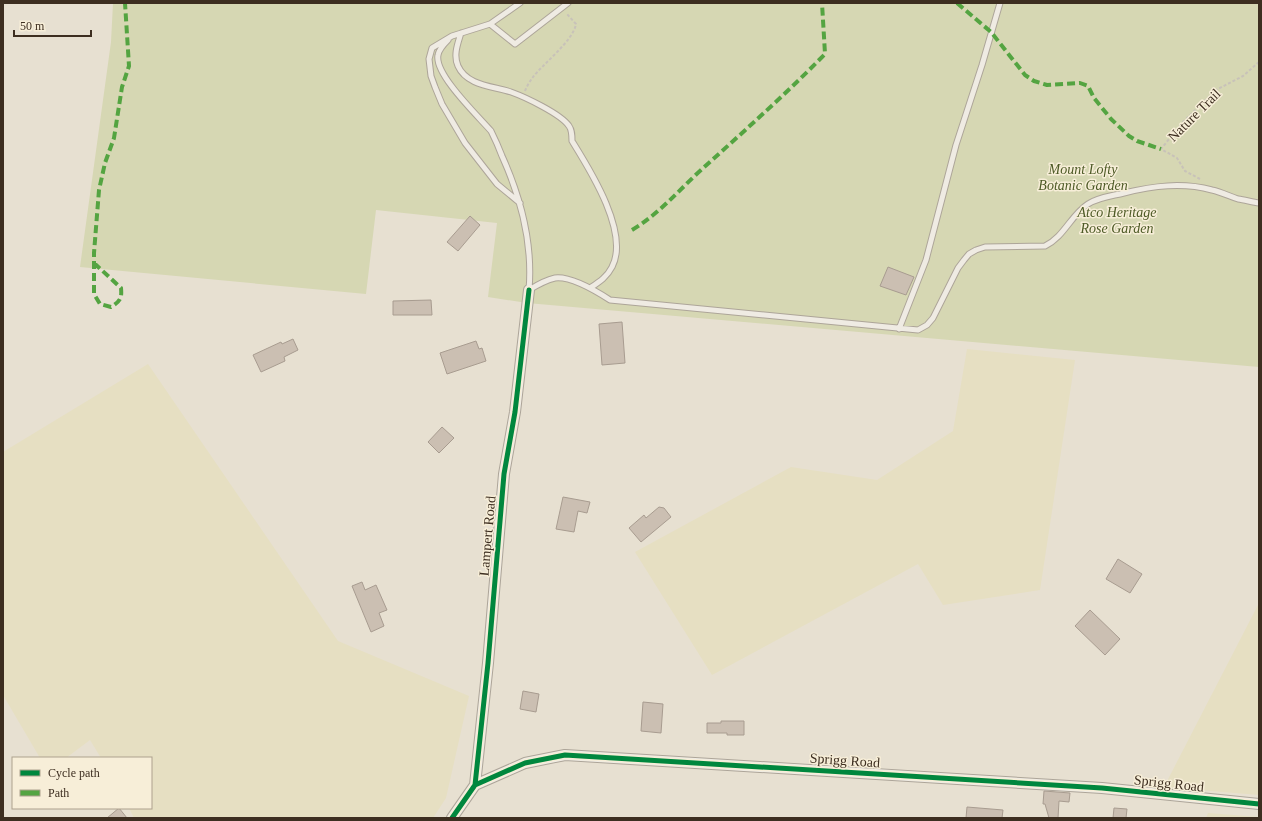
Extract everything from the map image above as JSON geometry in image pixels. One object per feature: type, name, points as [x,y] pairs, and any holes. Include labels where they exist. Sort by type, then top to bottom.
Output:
[{"type":"street","name":"Lampert Road","points":[[475,785],[488,663],[504,474],[515,412],[529,290]]},
{"type":"street","name":"Sprigg Road","points":[[475,785],[525,762],[566,755],[1102,788],[1259,804]]},
{"type":"street","points":[[452,818],[475,785]]},
{"type":"lane","points":[[490,24],[515,44],[568,3]]},
{"type":"lane","points":[[899,329],[926,260],[956,145],[1000,3]]},
{"type":"lane","points":[[516,4],[490,24],[452,36],[432,48],[429,59],[434,87],[442,104],[465,143],[497,184],[520,203]]},
{"type":"lane","points":[[461,33],[456,52],[456,59],[461,72],[468,78],[485,86],[510,92],[521,97],[550,111],[569,125],[572,133],[572,140],[597,184],[609,210],[617,245],[616,256],[612,267],[606,276],[590,288]]},
{"type":"lane","points":[[452,36],[439,50],[437,56],[438,63],[451,87],[491,131],[511,175],[526,229],[529,254],[529,290],[548,281],[560,278],[570,280],[590,288],[610,300],[918,330],[927,325],[933,318],[958,268],[969,254],[976,250],[985,248],[1045,246],[1058,238],[1077,213],[1088,204],[1098,199],[1161,186],[1183,185],[1204,188],[1259,203]]},
{"type":"path","points":[[521,97],[532,78],[557,52],[575,29],[576,24],[562,8]]},
{"type":"shaded area","points":[[967,349],[1075,360],[1040,590],[943,605],[918,564],[712,675],[635,552],[791,467],[877,480],[953,431]]},
{"type":"shaded area","points":[[148,364],[338,641],[469,696],[446,798],[433,818],[134,818],[130,809],[152,809],[152,757],[100,757],[90,740],[67,757],[39,757],[3,695],[3,452]]},
{"type":"shaded area","points":[[1259,603],[1259,795],[1164,787]]},
{"type":"shaded area","points":[[1208,813],[1259,817],[1259,818],[1206,818]]},
{"type":"green space","name":"Mount Lofty Botanic Garden","points":[[113,3],[1259,3],[1259,367],[527,303],[488,297],[497,223],[376,210],[366,294],[80,267],[111,42]]},
{"type":"building","points":[[470,216],[480,225],[458,251],[447,242]]},
{"type":"building","points":[[888,267],[914,277],[906,295],[880,286]]},
{"type":"building","points":[[431,300],[432,315],[393,315],[393,301]]},
{"type":"building","points":[[622,322],[625,363],[602,365],[599,324]]},
{"type":"building","points":[[293,339],[298,350],[284,357],[285,361],[261,372],[253,355],[281,342],[282,344]]},
{"type":"building","points":[[476,341],[479,349],[482,348],[486,361],[447,374],[440,353]]},
{"type":"building","points":[[442,427],[454,438],[439,453],[428,442]]},
{"type":"building","points":[[563,497],[590,502],[587,513],[578,511],[574,532],[556,529]]},
{"type":"building","points":[[659,507],[664,508],[671,517],[641,542],[629,528],[644,515],[646,518]]},
{"type":"building","points":[[1118,559],[1142,574],[1130,593],[1106,579]]},
{"type":"building","points":[[362,582],[365,590],[376,585],[387,610],[379,613],[384,626],[371,632],[352,586]]},
{"type":"building","points":[[1090,610],[1120,639],[1105,655],[1075,626]]},
{"type":"building","points":[[523,691],[539,694],[536,712],[520,709]]},
{"type":"building","points":[[643,702],[663,704],[661,733],[641,731]]},
{"type":"building","points":[[721,721],[744,721],[744,735],[707,733],[707,723],[721,723]]},
{"type":"building","points":[[1044,791],[1070,793],[1069,802],[1059,801],[1058,818],[1049,818],[1045,804],[1043,804]]},
{"type":"building","points":[[967,807],[1003,810],[1002,818],[966,818]]},
{"type":"building","points":[[1114,808],[1127,809],[1126,818],[1113,818]]},
{"type":"building","points":[[120,809],[127,818],[107,818]]},
{"type":"marked path","points":[[94,263],[121,288],[120,299],[111,307],[100,304],[94,294],[94,253],[99,190],[105,163],[114,138],[122,87],[129,66],[125,3]]},
{"type":"marked path","points":[[632,230],[660,210],[825,54],[822,3]]},
{"type":"marked path","points":[[957,3],[991,32],[1025,75],[1034,81],[1047,85],[1080,83],[1088,86],[1094,98],[1111,119],[1129,136],[1137,141],[1161,149]]},
{"type":"cycle path","points":[[475,785],[488,663],[504,474],[515,412],[529,290]]},
{"type":"cycle path","points":[[452,818],[475,785],[525,763],[565,755],[1102,788],[1259,804]]},
{"type":"park label","name":"Atco Heritage Rose Garden","points":[[1117,220]]}]
